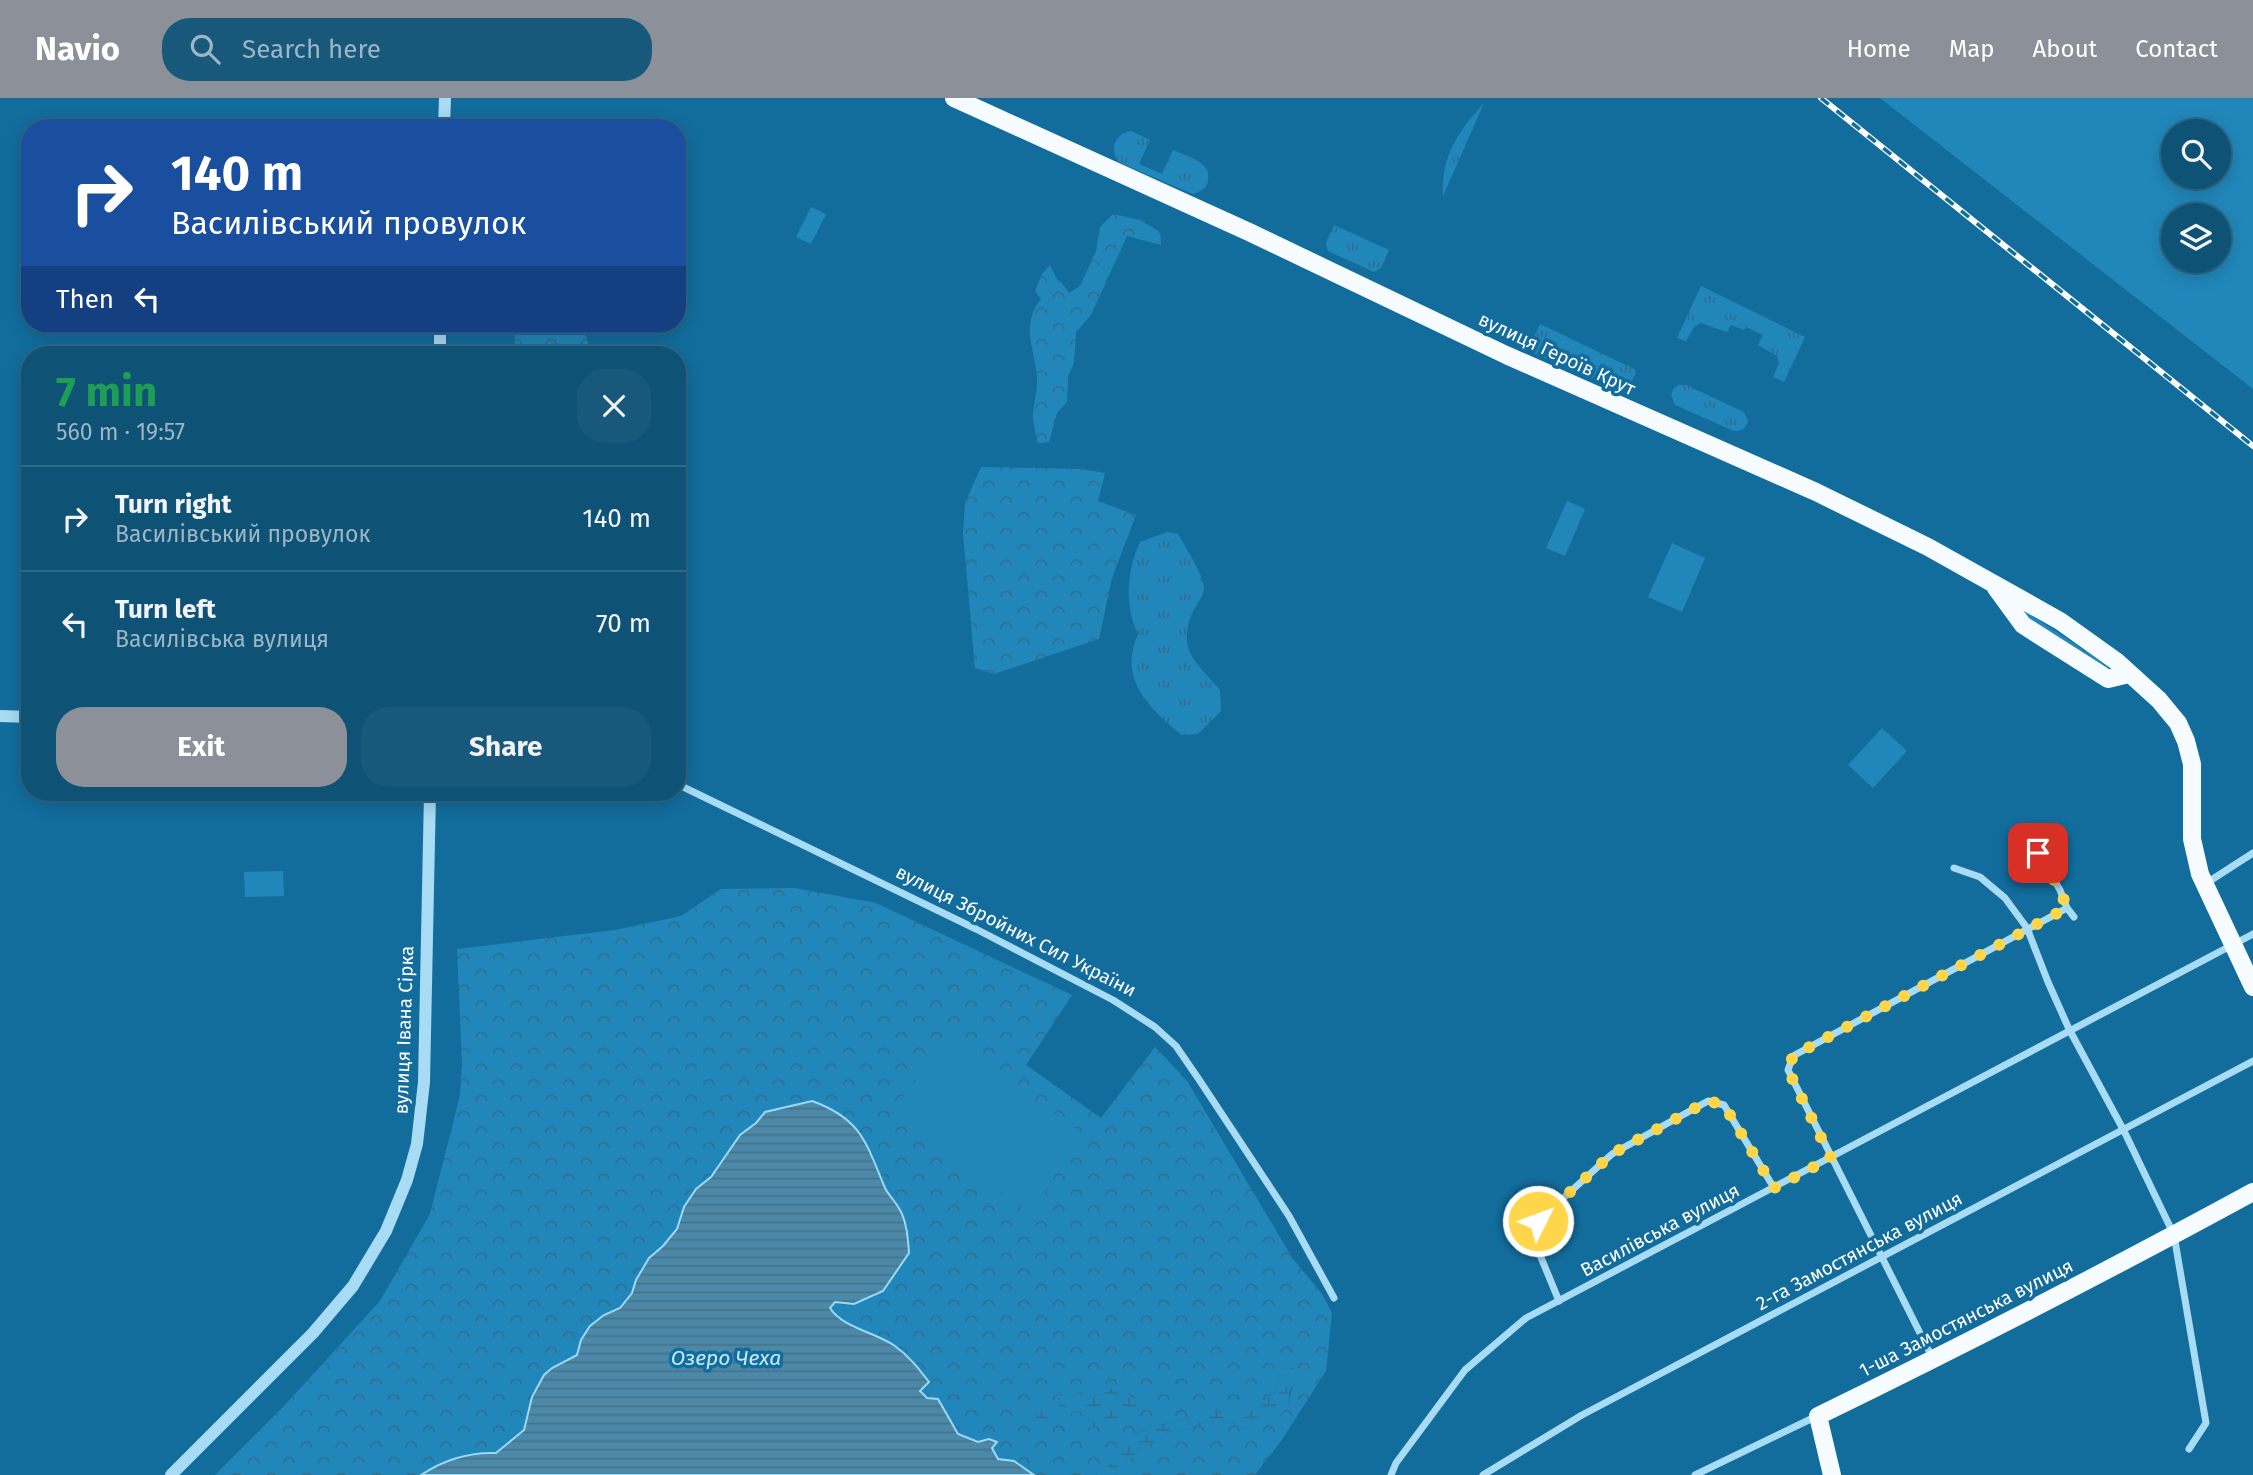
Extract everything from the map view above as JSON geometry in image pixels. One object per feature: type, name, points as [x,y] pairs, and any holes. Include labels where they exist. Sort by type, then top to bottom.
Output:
[{"type":"main road","name":"вулиця Героїв Крут","points":[[954,98],[1249,232],[1506,355],[1816,492],[1991,582],[2060,621],[2116,660],[2159,700],[2178,723],[2192,764],[2192,839],[2204,885],[2253,987]]},
{"type":"main road","name":"1-ша Замостянська вулиця","points":[[1818,1416],[2253,1192]]},
{"type":"main road","points":[[1818,1416],[1832,1475]]},
{"type":"street","points":[[444,119],[445,98]]},
{"type":"street","points":[[0,716],[21,717]]},
{"type":"street","name":"вулиця Збройних Сил України","points":[[686,788],[976,929],[1113,1000],[1155,1027],[1176,1046],[1289,1216],[1334,1298]]},
{"type":"street","name":"вулиця Івана Сірка","points":[[171,1475],[313,1334],[353,1286],[386,1231],[407,1180],[417,1144],[424,1082],[430,801]]},
{"type":"street","points":[[2038,853],[2074,917]]},
{"type":"street","points":[[2204,885],[2253,853]]},
{"type":"street","points":[[1954,868],[1980,877],[2005,898],[2027,928],[2069,1029],[2124,1131],[2174,1235],[2206,1423],[2189,1449]]},
{"type":"street","points":[[1933,1359],[1788,1070],[1793,1056],[2067,908]]},
{"type":"street","name":"Василівська вулиця","points":[[1391,1475],[1396,1463],[1465,1370],[1525,1318],[2253,934]]},
{"type":"street","name":"2-га Замостянська вулиця","points":[[1483,1475],[1582,1415],[2253,1062]]},
{"type":"street","points":[[1559,1301],[1540,1255],[1538,1221],[1612,1154],[1708,1101],[1724,1105],[1774,1188]]},
{"type":"street","name":"1-ша Замостянська вулиця","points":[[1695,1475],[1818,1416]]},
{"type":"green space","points":[[1880,98],[2253,98],[2253,389]]},
{"type":"green space","points":[[1484,103],[1443,196],[1448,156],[1459,134]]},
{"type":"green space","points":[[1131,131],[1150,140],[1139,164],[1162,174],[1173,150],[1202,164],[1208,174],[1205,188],[1193,194],[1118,162],[1114,151],[1115,142],[1121,135]]},
{"type":"green space","points":[[811,207],[826,214],[811,244],[796,237]]},
{"type":"green space","points":[[1113,214],[1140,220],[1160,232],[1161,245],[1127,236],[1091,315],[1076,332],[1074,363],[1068,376],[1067,402],[1057,413],[1049,442],[1038,443],[1033,416],[1037,372],[1030,330],[1034,310],[1041,299],[1035,291],[1042,274],[1050,265],[1057,280],[1069,293],[1080,286],[1096,251],[1100,227]]},
{"type":"green space","points":[[1334,225],[1389,250],[1381,268],[1374,272],[1328,251],[1326,243]]},
{"type":"green space","points":[[1701,286],[1805,337],[1784,382],[1773,377],[1779,363],[1777,356],[1758,345],[1763,335],[1746,327],[1744,330],[1731,325],[1727,332],[1701,323],[1694,327],[1686,341],[1677,338]]},
{"type":"green space","points":[[1540,324],[1634,369],[1636,373],[1628,387],[1623,388],[1600,377],[1588,378],[1531,352],[1529,347]]},
{"type":"green space","points":[[514,333],[585,333],[589,346],[515,346]]},
{"type":"green space","points":[[1679,385],[1686,385],[1744,412],[1748,421],[1746,426],[1742,430],[1734,431],[1675,405],[1671,395]]},
{"type":"green space","points":[[981,467],[1081,469],[1105,473],[1098,501],[1136,515],[1112,578],[1099,639],[994,674],[975,668],[963,533],[965,503]]},
{"type":"green space","points":[[1567,501],[1585,509],[1565,556],[1546,548]]},
{"type":"green space","points":[[1167,532],[1178,534],[1203,582],[1203,593],[1188,624],[1188,646],[1197,663],[1220,690],[1221,711],[1198,734],[1182,735],[1148,703],[1134,679],[1133,650],[1138,634],[1129,600],[1132,564],[1140,542]]},
{"type":"green space","points":[[1672,543],[1705,558],[1682,612],[1648,597]]},
{"type":"green space","points":[[2026,612],[2115,670],[2108,670],[2024,615]]},
{"type":"green space","points":[[1882,728],[1907,751],[1873,788],[1848,765]]},
{"type":"green space","points":[[283,871],[284,896],[245,897],[244,872]]},
{"type":"green space","points":[[795,888],[876,903],[1072,995],[1026,1065],[1101,1118],[1155,1047],[1187,1081],[1293,1259],[1322,1294],[1332,1313],[1326,1371],[1281,1441],[1255,1475],[1115,1475],[1138,1450],[1161,1440],[1168,1432],[1189,1429],[1215,1420],[1226,1421],[1246,1429],[1288,1406],[1296,1368],[1280,1370],[1277,1377],[1278,1389],[1255,1407],[1226,1415],[1209,1408],[1179,1421],[1152,1426],[1133,1435],[1118,1461],[1096,1475],[1034,1475],[1014,1461],[998,1459],[992,1448],[996,1443],[989,1439],[978,1443],[958,1434],[938,1399],[928,1397],[922,1392],[910,1359],[903,1352],[844,1321],[830,1307],[835,1301],[854,1304],[883,1291],[909,1253],[901,1211],[886,1191],[872,1153],[787,1108],[765,1112],[740,1135],[711,1177],[695,1189],[684,1207],[677,1229],[649,1258],[632,1293],[620,1308],[604,1315],[581,1340],[577,1355],[558,1364],[543,1376],[531,1402],[524,1430],[496,1453],[457,1458],[421,1475],[215,1475],[284,1406],[380,1301],[430,1214],[460,1095],[462,1063],[457,949],[615,930],[681,916],[721,889]]},
{"type":"green space","points":[[946,1038],[1084,1135],[1029,1212],[891,1115]]},
{"type":"green space","points":[[445,1329],[457,1338],[440,1360],[428,1351]]},
{"type":"green space","points":[[1296,1368],[1301,1372],[1290,1391],[1288,1406],[1275,1421],[1246,1429],[1226,1421],[1215,1420],[1189,1429],[1168,1432],[1161,1440],[1138,1450],[1115,1475],[1096,1475],[1117,1461],[1132,1436],[1152,1426],[1179,1421],[1210,1407],[1227,1414],[1246,1411],[1278,1389],[1277,1377],[1280,1370]]},
{"type":"green space","points":[[1115,1387],[1135,1399],[1145,1396],[1150,1406],[1128,1413],[1114,1423],[1099,1422],[1091,1427],[1088,1426],[1086,1414],[1082,1411],[1057,1418],[1046,1426],[1036,1419],[1037,1410],[1059,1406],[1061,1402],[1057,1398],[1058,1395],[1070,1397],[1084,1390],[1097,1396]]},
{"type":"water","name":"Озеро Чеха","points":[[812,1101],[842,1116],[860,1134],[885,1188],[902,1215],[909,1253],[883,1291],[854,1304],[835,1302],[830,1308],[843,1320],[887,1341],[909,1358],[929,1382],[920,1391],[927,1398],[938,1399],[958,1434],[978,1442],[989,1439],[997,1442],[992,1448],[998,1459],[1014,1461],[1034,1475],[421,1475],[457,1458],[496,1453],[524,1430],[532,1397],[544,1375],[577,1355],[581,1340],[590,1326],[604,1315],[620,1308],[632,1293],[649,1258],[677,1229],[684,1207],[696,1189],[711,1177],[740,1135],[765,1112]]},
{"type":"railway","points":[[1821,98],[2253,446]]},
{"type":"route","points":[[1538,1221],[1612,1154],[1708,1101],[1724,1105],[1774,1188],[1831,1158],[1788,1070],[1793,1056],[2067,908],[2060,890],[2038,853]]}]
